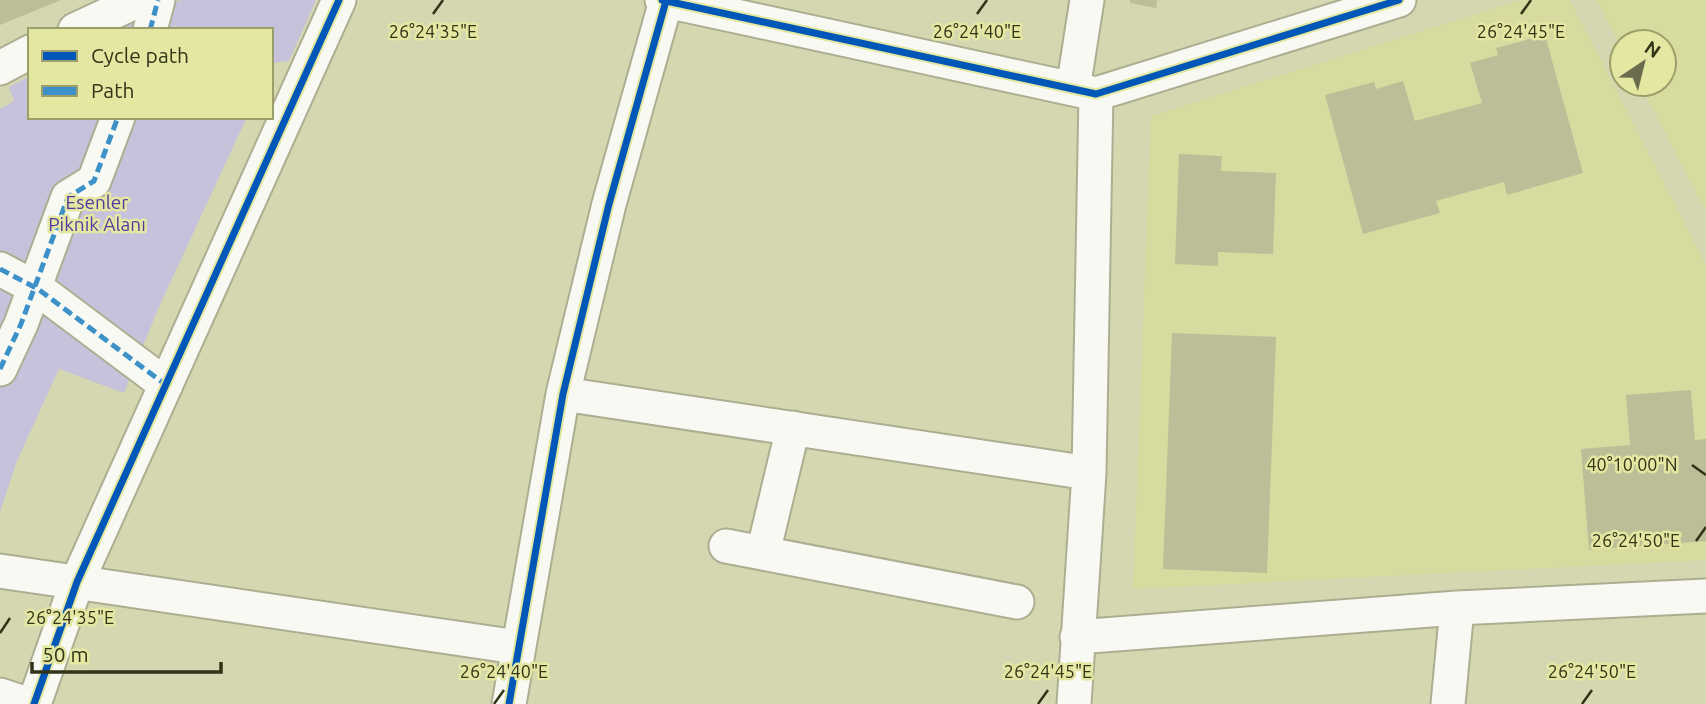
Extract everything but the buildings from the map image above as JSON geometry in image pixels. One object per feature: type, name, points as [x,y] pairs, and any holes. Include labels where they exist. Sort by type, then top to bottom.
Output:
[{"type":"street","points":[[79,28],[138,0]]},
{"type":"street","points":[[151,28],[158,0]]},
{"type":"street","points":[[34,704],[77,582],[339,0]]},
{"type":"street","points":[[1074,704],[1089,473],[1084,92],[1087,0]]},
{"type":"street","points":[[509,704],[563,394],[609,204],[664,1],[1084,92],[1399,0]]},
{"type":"street","points":[[0,68],[28,53]]},
{"type":"street","points":[[0,369],[35,288],[68,197],[94,181],[117,119]]},
{"type":"street","points":[[0,269],[35,288],[166,385]]},
{"type":"street","points":[[563,394],[1089,473]]},
{"type":"street","points":[[763,553],[793,428]]},
{"type":"street","points":[[726,546],[1017,601]]},
{"type":"street","points":[[0,571],[517,647]]},
{"type":"street","points":[[1077,637],[1457,608],[1706,596]]},
{"type":"street","points":[[1448,704],[1457,608]]},
{"type":"street","points":[[0,695],[27,704]]},
{"type":"shaded area","points":[[1521,0],[1570,0],[1608,74],[1608,98],[1620,98],[1706,265],[1706,560],[1133,589],[1151,116]]},
{"type":"shaded area","points":[[1597,0],[1706,0],[1706,212],[1647,98],[1678,98],[1678,28],[1611,28]]},
{"type":"green space","points":[[181,0],[316,0],[289,61],[273,63],[273,28],[122,28]]},
{"type":"green space","name":"Esenler Piknik Alanı","points":[[28,77],[28,119],[246,119],[158,309],[124,393],[59,369],[17,461],[0,512],[0,109],[14,101],[9,87]]},
{"type":"marked path","points":[[151,28],[158,0]]},
{"type":"marked path","points":[[0,369],[21,324],[68,197],[94,181],[117,119]]},
{"type":"marked path","points":[[0,269],[38,289],[166,385]]},
{"type":"cycle path","points":[[34,704],[77,582],[339,0]]},
{"type":"cycle path","points":[[662,0],[1096,94],[1399,0]]},
{"type":"cycle path","points":[[509,704],[563,394],[609,204],[666,1]]}]
